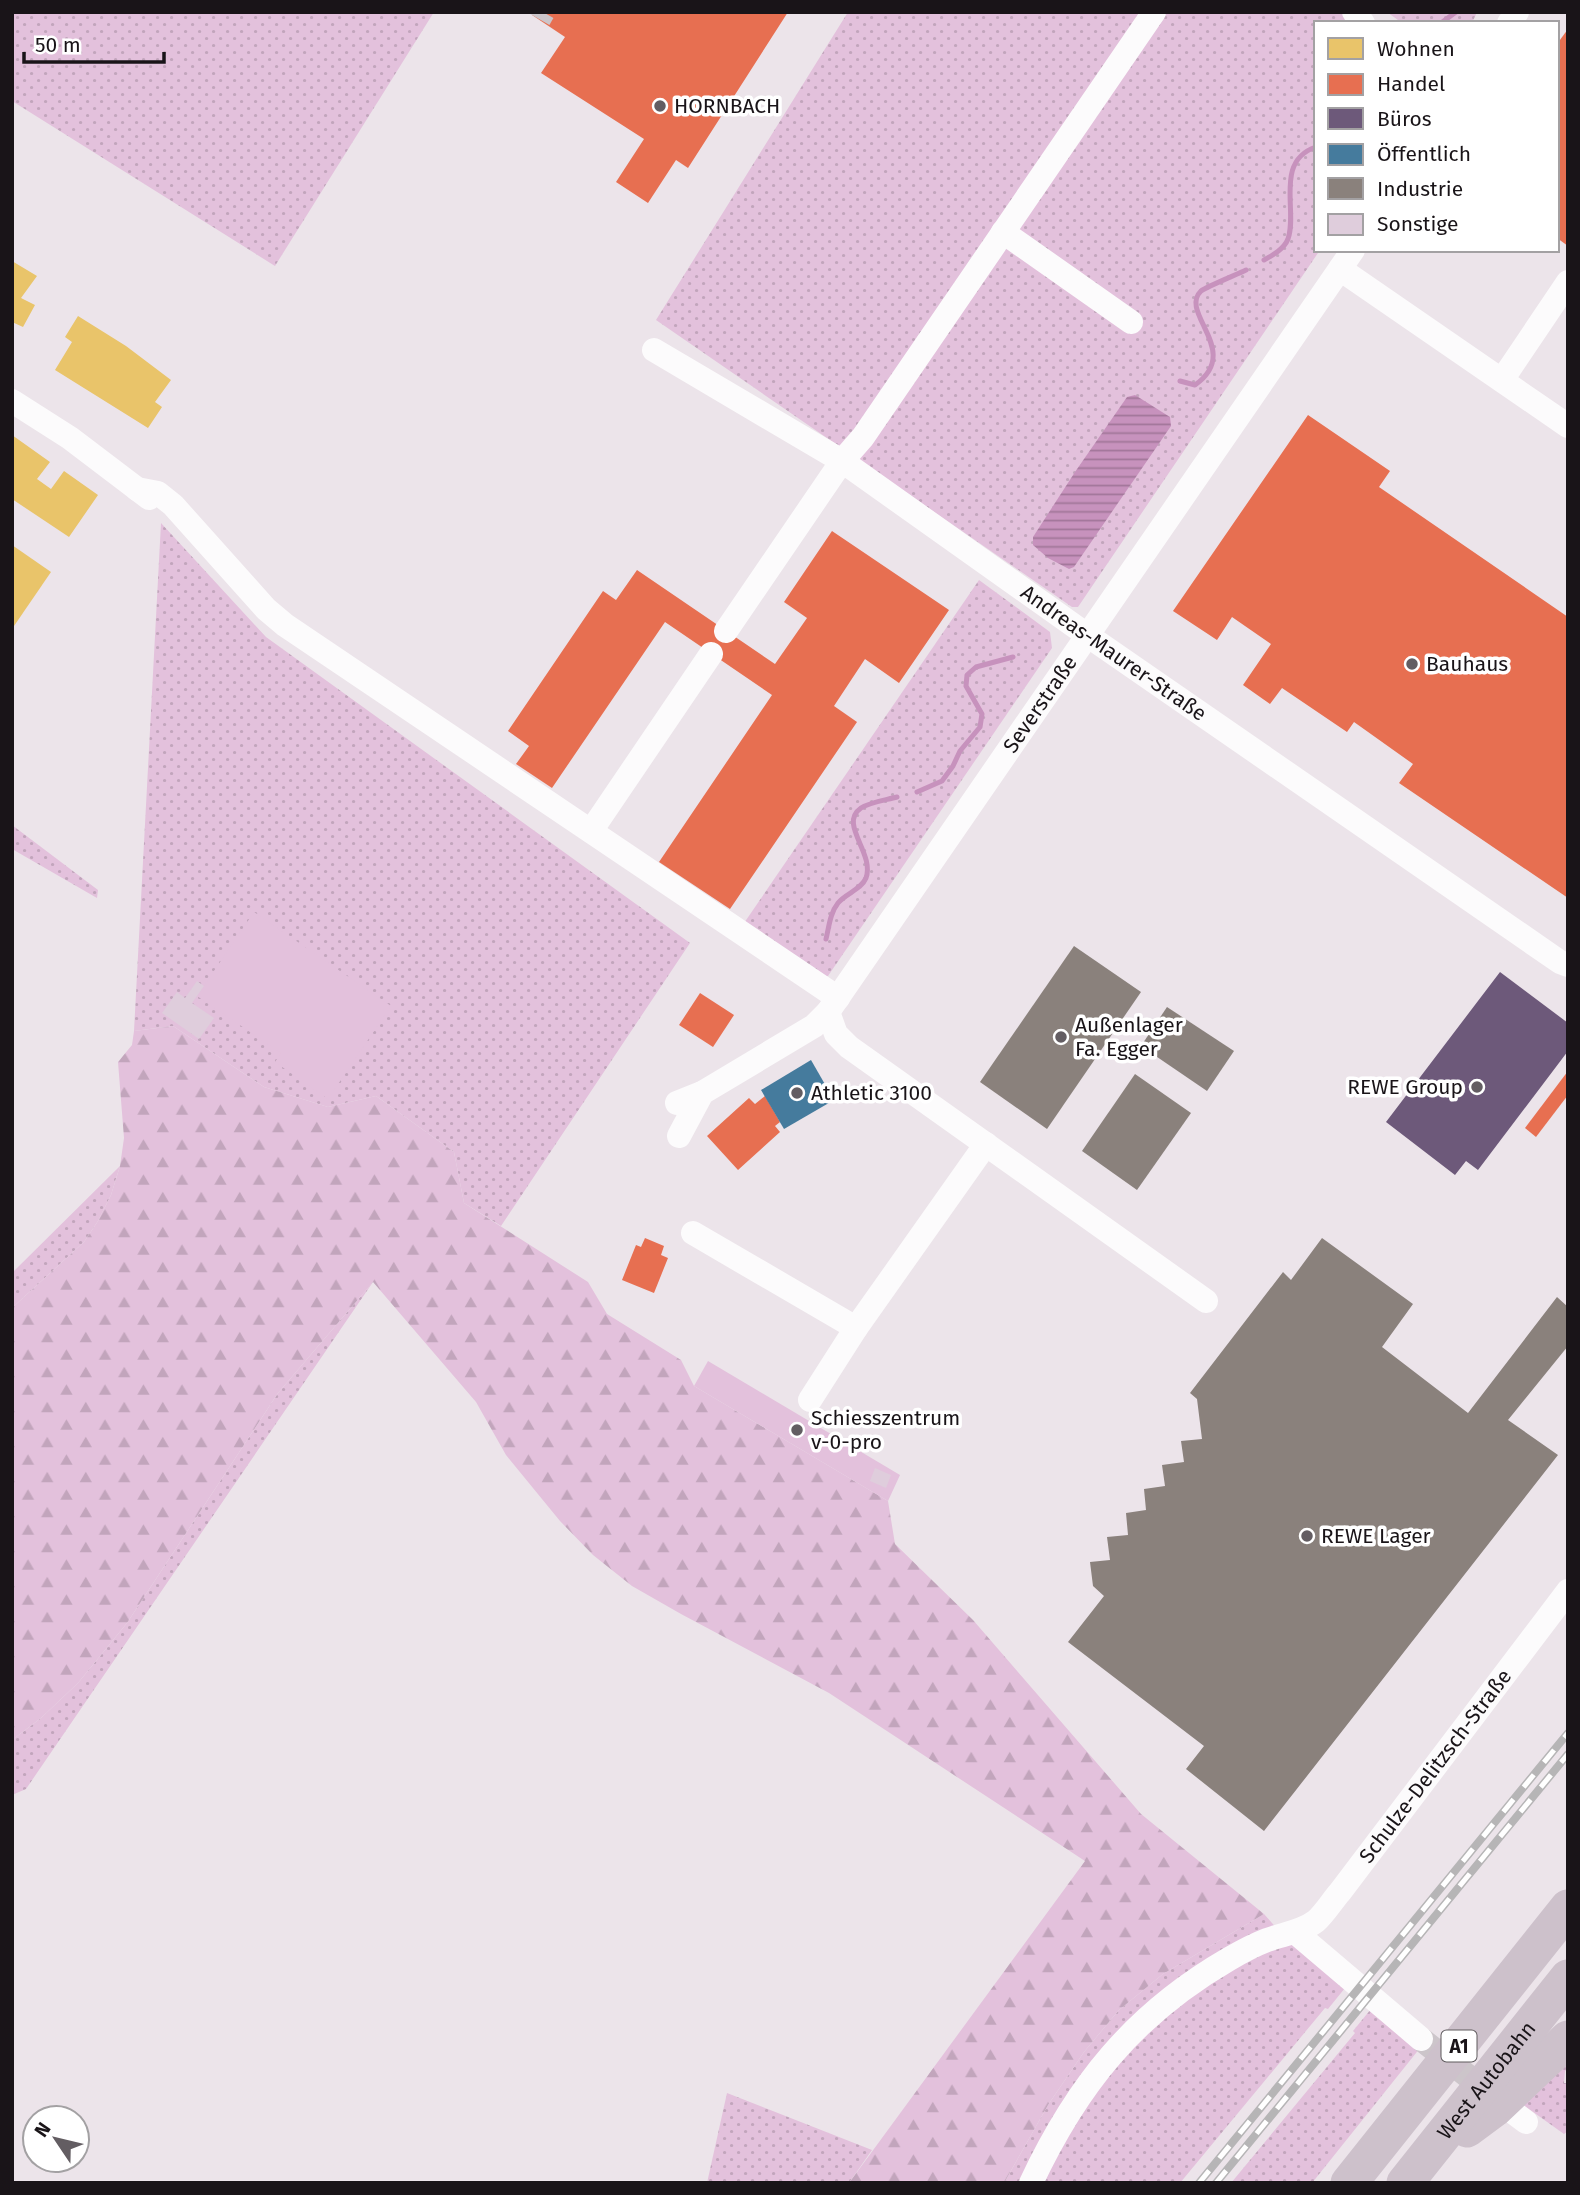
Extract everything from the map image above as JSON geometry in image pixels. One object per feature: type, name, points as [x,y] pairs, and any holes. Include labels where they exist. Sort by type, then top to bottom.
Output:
[{"type":"highway","name":"West Autobahn","points":[[1349,2183],[1568,1908]]},
{"type":"highway","name":"West Autobahn","points":[[1413,2173],[1568,1978]]},
{"type":"highway","points":[[1413,2173],[1494,2109],[1568,2039]]},
{"type":"street","points":[[726,631],[842,461],[863,437],[1154,12]]},
{"type":"street","points":[[1003,232],[1131,322]]},
{"type":"street","points":[[1346,260],[1502,380],[1568,426]]},
{"type":"street","name":"Severstraße","points":[[677,1103],[702,1093],[814,1026],[833,1005],[1346,260]]},
{"type":"street","points":[[1502,380],[1568,282]]},
{"type":"street","name":"Andreas-Maurer-Straße","points":[[654,350],[842,461],[1087,635],[1446,884],[1568,965]]},
{"type":"street","points":[[12,401],[69,438],[145,495],[159,493],[173,505],[266,609],[285,625],[591,831],[833,1005],[836,1034],[849,1047],[1206,1301]]},
{"type":"street","points":[[591,831],[711,654]]},
{"type":"street","points":[[679,1136],[702,1093]]},
{"type":"street","points":[[810,1400],[856,1328],[986,1144]]},
{"type":"street","points":[[693,1233],[856,1328]]},
{"type":"street","name":"Schulze-Delitzsch-Straße","points":[[1040,2177],[1059,2126],[1080,2093],[1136,2028],[1171,1997],[1202,1975],[1267,1940],[1295,1932],[1316,1921],[1568,1591]]},
{"type":"street","points":[[1295,1932],[1421,2039]]},
{"type":"green space","points":[[12,12],[434,12],[275,266],[12,101]]},
{"type":"green space","points":[[848,12],[1361,12],[1355,21],[1314,21],[1314,252],[1319,252],[1078,607],[1072,607],[656,320]]},
{"type":"green space","points":[[1387,12],[1477,12],[1473,21],[1399,21]]},
{"type":"green space","points":[[161,523],[266,637],[690,943],[501,1226],[464,1203],[454,1152],[376,1096],[328,1107],[264,1087],[173,1026],[134,1031]]},
{"type":"green space","points":[[979,580],[1050,632],[1052,648],[828,976],[817,977],[742,926]]},
{"type":"green space","points":[[12,825],[98,890],[97,898],[12,849]]},
{"type":"green space","points":[[254,912],[391,1006],[328,1099],[275,1062],[281,1053],[197,996]]},
{"type":"green space","points":[[173,1026],[264,1087],[328,1107],[376,1096],[454,1152],[464,1203],[588,1282],[607,1314],[681,1360],[694,1386],[888,1501],[895,1544],[973,1620],[1141,1814],[1264,1914],[1163,1974],[1119,2010],[1084,2052],[1048,2105],[1004,2183],[849,2183],[1085,1861],[829,1693],[632,1586],[593,1555],[560,1521],[506,1455],[476,1402],[373,1282],[278,1393],[127,1623],[78,1683],[41,1718],[12,1740],[12,1308],[84,1242],[98,1221],[111,1195],[120,1166],[124,1138],[118,1062],[132,1045],[134,1031]]},
{"type":"green space","points":[[120,1166],[111,1195],[84,1242],[12,1308],[12,1273]]},
{"type":"green space","points":[[373,1282],[26,1789],[12,1795],[12,1740],[41,1718],[78,1683],[127,1623],[278,1393]]},
{"type":"green space","name":"Schiesszentrum v-0-pro","points":[[708,1361],[900,1475],[888,1501],[694,1386]]},
{"type":"green space","points":[[1264,1914],[1286,1939],[1345,1988],[1328,2009],[1325,2008],[1180,2183],[1004,2183],[1048,2105],[1084,2052],[1119,2010],[1163,1974]]},
{"type":"green space","points":[[1371,2009],[1420,2048],[1312,2183],[1231,2183],[1355,2033],[1353,2031]]},
{"type":"green space","points":[[1568,2054],[1564,2083],[1568,2083],[1568,2131],[1564,2134],[1515,2099]]},
{"type":"green space","points":[[727,2093],[872,2150],[849,2183],[707,2183]]},
{"type":"shaded area","points":[[1135,395],[1170,417],[1171,426],[1074,567],[1069,569],[1048,558],[1033,545],[1033,537],[1127,397]]},
{"type":"building: Wohnen","points":[[12,261],[37,276],[21,298],[35,305],[23,327],[12,322]]},
{"type":"building: Wohnen","points":[[78,316],[126,346],[171,380],[155,402],[162,407],[148,428],[55,370],[72,342],[65,337]]},
{"type":"building: Wohnen","points":[[12,435],[50,462],[37,479],[51,489],[64,471],[98,495],[69,537],[12,499]]},
{"type":"building: Wohnen","points":[[12,545],[51,572],[14,626],[12,625]]},
{"type":"building: Handel","name":"HORNBACH","points":[[534,12],[788,12],[688,168],[676,160],[648,203],[616,182],[644,139],[541,73],[565,37],[532,15]]},
{"type":"building: Handel","points":[[1568,29],[1568,246],[1559,239],[1559,41]]},
{"type":"building: Handel","name":"Bauhaus","points":[[1308,415],[1390,471],[1379,487],[1568,617],[1568,898],[1399,783],[1413,764],[1354,722],[1347,732],[1282,688],[1270,704],[1243,685],[1271,644],[1232,617],[1217,640],[1173,611]]},
{"type":"building: Handel","points":[[832,531],[949,610],[899,683],[865,659],[834,706],[857,722],[730,909],[659,862],[772,695],[665,622],[552,788],[516,764],[529,746],[508,731],[603,591],[616,600],[637,570],[775,664],[807,618],[784,602]]},
{"type":"building: Handel","points":[[700,993],[734,1015],[713,1047],[679,1025]]},
{"type":"building: Handel","points":[[1568,1071],[1568,1095],[1536,1137],[1525,1128]]},
{"type":"building: Handel","points":[[765,1096],[780,1122],[775,1126],[780,1132],[738,1170],[707,1136],[749,1098],[755,1104]]},
{"type":"building: Handel","points":[[645,1238],[664,1246],[661,1255],[668,1258],[654,1293],[622,1280],[636,1245],[641,1247]]},
{"type":"building: Büros","name":"REWE Group","points":[[1500,972],[1568,1023],[1568,1051],[1478,1170],[1466,1161],[1455,1175],[1386,1122]]},
{"type":"building: Öffentlich","name":"Athletic 3100","points":[[811,1060],[834,1100],[784,1129],[761,1090]]},
{"type":"building: Industrie","name":"Außenlager Fa. Egger","points":[[1074,946],[1141,992],[1047,1129],[980,1082]]},
{"type":"building: Industrie","points":[[1167,1007],[1234,1051],[1207,1091],[1141,1046]]},
{"type":"building: Industrie","points":[[1135,1074],[1191,1113],[1137,1190],[1082,1151]]},
{"type":"building: Industrie","name":"REWE Lager","points":[[1322,1238],[1413,1304],[1382,1347],[1468,1413],[1557,1297],[1568,1307],[1568,1346],[1508,1420],[1558,1455],[1264,1831],[1186,1769],[1204,1746],[1068,1642],[1104,1596],[1093,1586],[1090,1562],[1110,1560],[1107,1537],[1128,1535],[1126,1513],[1146,1510],[1144,1489],[1165,1486],[1162,1465],[1184,1462],[1181,1441],[1202,1439],[1197,1399],[1190,1393],[1283,1272],[1291,1280]]},
{"type":"building: Sonstige","points":[[197,981],[204,986],[192,1003],[214,1018],[199,1039],[162,1013],[177,992],[185,998]]},
{"type":"building: Sonstige","points":[[875,1468],[891,1475],[886,1488],[870,1481]]},
{"type":"waterway","points":[[1444,21],[1456,12]]},
{"type":"waterway","points":[[1264,260],[1281,249],[1288,239],[1291,175],[1295,163],[1303,154],[1314,148]]},
{"type":"waterway","points":[[1180,381],[1195,385],[1208,372],[1213,359],[1212,346],[1197,310],[1196,300],[1201,291],[1246,270]]},
{"type":"waterway","points":[[917,792],[942,781],[960,751],[980,727],[982,714],[966,686],[967,675],[976,667],[1013,657]]},
{"type":"waterway","points":[[826,939],[835,907],[861,886],[866,878],[866,859],[855,831],[855,815],[869,804],[897,797]]},
{"type":"tunnel","points":[[539,19],[543,12]]},
{"type":"tunnel","points":[[1421,2039],[1493,2096]]},
{"type":"railway","points":[[1199,2183],[1568,1733]]},
{"type":"railway","points":[[1216,2183],[1568,1754]]},
{"type":"place","name":"HORNBACH","points":[[660,106]]},
{"type":"place","name":"Bauhaus","points":[[1412,664]]},
{"type":"place","name":"Außenlager Fa. Egger","points":[[1061,1037]]},
{"type":"place","name":"REWE Group","points":[[1477,1087]]},
{"type":"place","name":"Athletic 3100","points":[[797,1093]]},
{"type":"place","name":"Schiesszentrum v-0-pro","points":[[797,1430]]},
{"type":"place","name":"REWE Lager","points":[[1307,1536]]}]
